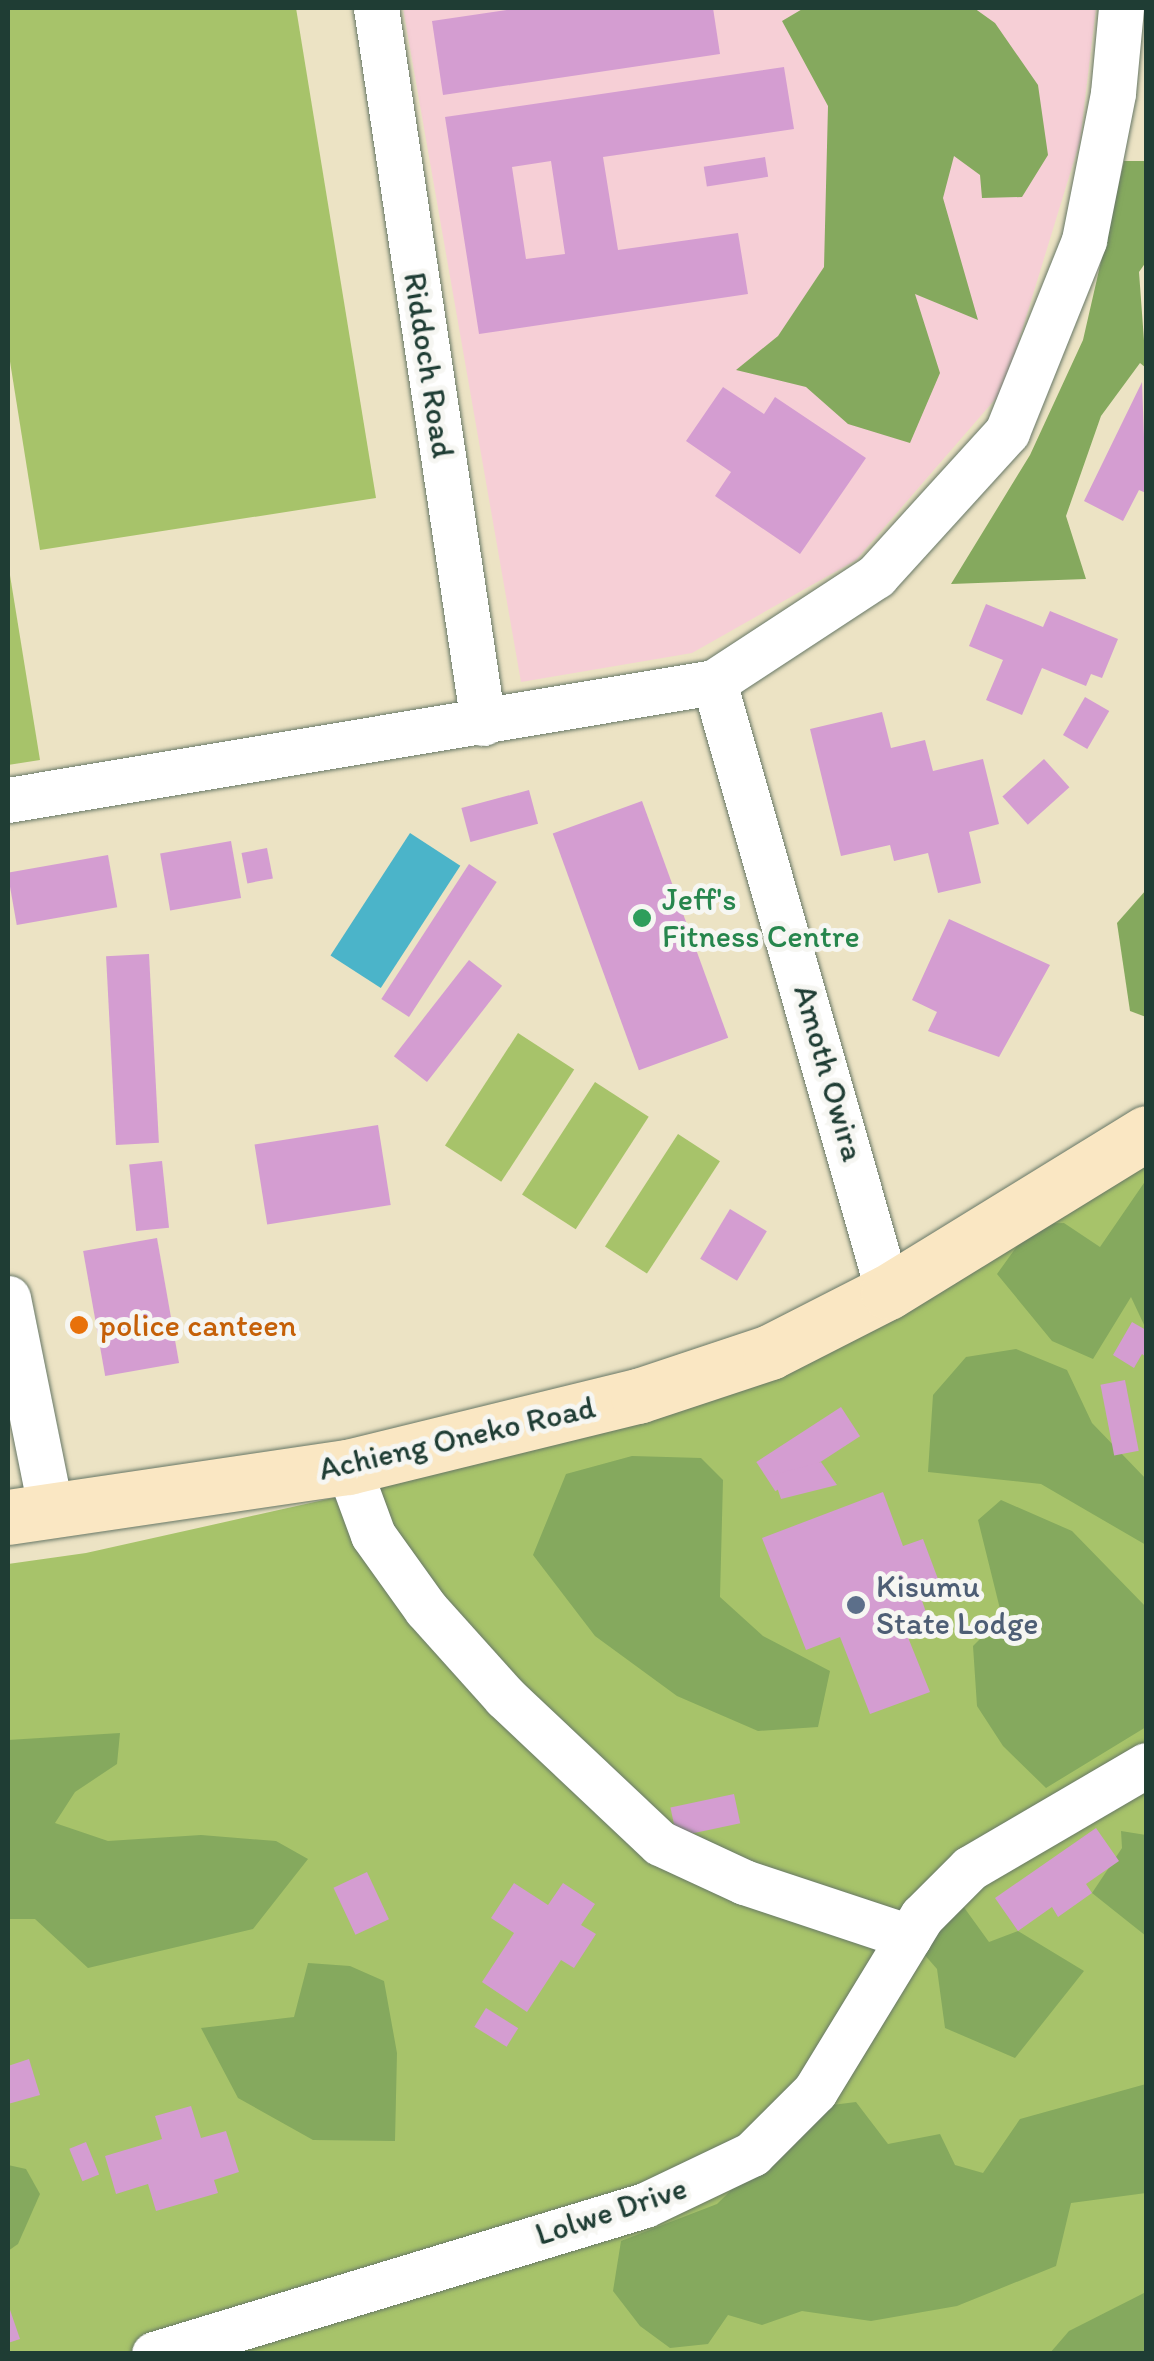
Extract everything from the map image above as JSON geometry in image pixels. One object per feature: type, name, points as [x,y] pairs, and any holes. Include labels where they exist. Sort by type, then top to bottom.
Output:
[{"type":"main road","name":"Achieng Oneko Road","points":[[29,1514],[348,1467],[657,1390],[770,1352],[888,1292],[1146,1133]]},
{"type":"street","name":"Riddoch Road","points":[[376,8],[483,723]]},
{"type":"street","points":[[8,800],[714,682],[876,576],[1007,432],[1084,240],[1113,93],[1121,8]]},
{"type":"street","name":"Amoth Owira","points":[[714,682],[888,1292]]},
{"type":"street","points":[[8,1298],[29,1514]]},
{"type":"street","points":[[348,1467],[374,1536],[426,1610],[504,1697],[660,1843],[744,1882],[910,1937]]},
{"type":"street","name":"Lolwe Drive","points":[[154,2354],[644,2206],[739,2161],[816,2091],[910,1937],[970,1868],[1146,1765]]},
{"type":"shaded area","points":[[403,8],[1096,8],[1080,141],[1004,389],[856,560],[692,653],[521,682]]},
{"type":"green space","points":[[8,8],[296,8],[376,498],[40,550],[8,349]]},
{"type":"green space","points":[[804,8],[974,8],[995,23],[1038,85],[1048,155],[1022,197],[982,198],[980,175],[954,156],[943,198],[978,320],[915,294],[940,373],[910,443],[848,424],[806,387],[736,370],[778,336],[824,267],[828,106],[782,21]]},
{"type":"green space","points":[[1124,161],[1146,161],[1146,262],[1139,272],[1146,368],[1140,363],[1101,416],[1066,516],[1086,579],[951,584],[1030,455],[1083,340]]},
{"type":"green space","points":[[8,563],[40,760],[8,765]]},
{"type":"green space","points":[[1146,890],[1146,1017],[1130,1011],[1117,923]]},
{"type":"green space","points":[[518,1033],[574,1069],[501,1182],[445,1145]]},
{"type":"green space","points":[[595,1082],[649,1117],[576,1229],[522,1194]]},
{"type":"green space","points":[[678,1134],[720,1161],[647,1274],[605,1246]]},
{"type":"green space","points":[[1146,1160],[1146,2353],[8,2353],[8,1564],[86,1553],[400,1483],[630,1416]]},
{"type":"green space","points":[[1146,1180],[1146,1329],[1131,1297],[1093,1359],[1052,1341],[997,1274],[1033,1224],[1064,1223],[1100,1247]]},
{"type":"green space","points":[[1016,1349],[1067,1370],[1092,1423],[1146,1479],[1146,1545],[1041,1484],[928,1472],[933,1395],[966,1357]]},
{"type":"green space","points":[[632,1456],[701,1458],[723,1480],[720,1597],[763,1636],[830,1671],[818,1727],[758,1731],[677,1696],[595,1636],[533,1555],[566,1474]]},
{"type":"green space","points":[[1001,1500],[1072,1531],[1146,1607],[1146,1727],[1046,1788],[1003,1746],[977,1706],[973,1646],[1002,1617],[978,1520]]},
{"type":"green space","points":[[120,1733],[117,1764],[75,1792],[55,1823],[108,1841],[201,1835],[276,1841],[308,1859],[253,1929],[88,1968],[35,1919],[8,1919],[8,1740]]},
{"type":"green space","points":[[1121,1831],[1146,1835],[1146,1936],[1092,1893],[1122,1848]]},
{"type":"green space","points":[[963,1906],[989,1942],[1018,1931],[1084,1971],[1015,2058],[945,2028],[937,1969],[923,1953],[938,1921]]},
{"type":"green space","points":[[308,1963],[350,1966],[384,1981],[397,2053],[395,2141],[313,2140],[238,2098],[201,2028],[294,2017]]},
{"type":"green space","points":[[1146,2084],[1146,2193],[1071,2203],[1056,2266],[957,2306],[871,2321],[802,2311],[762,2325],[728,2315],[708,2344],[670,2348],[640,2326],[613,2291],[621,2241],[717,2204],[816,2107],[856,2102],[888,2144],[940,2134],[955,2165],[983,2173],[1020,2119]]},
{"type":"green space","points":[[8,2165],[26,2169],[40,2194],[18,2244],[8,2251]]},
{"type":"green space","points":[[1146,2292],[1146,2353],[1050,2353],[1069,2331]]},
{"type":"water","points":[[410,833],[460,866],[381,988],[330,955]]},
{"type":"building","points":[[520,8],[713,8],[720,54],[443,95],[432,21]]},
{"type":"building","points":[[784,67],[794,129],[603,157],[618,250],[738,233],[748,294],[479,334],[445,117]],"holes":[[[551,161],[565,254],[526,259],[512,167]]]},
{"type":"building","points":[[765,157],[768,177],[707,186],[704,167]]},
{"type":"building","points":[[1142,382],[1146,493],[1139,490],[1123,521],[1084,501]]},
{"type":"building","points":[[723,387],[764,414],[775,397],[866,458],[800,554],[715,496],[731,472],[686,441]]},
{"type":"building","points":[[986,604],[1043,627],[1050,611],[1118,639],[1102,678],[1091,674],[1086,686],[1042,668],[1022,715],[986,700],[1003,660],[969,646]]},
{"type":"building","points":[[1085,697],[1109,711],[1087,749],[1063,735]]},
{"type":"building","points":[[882,712],[891,748],[925,740],[933,771],[983,759],[999,824],[969,832],[981,883],[938,893],[928,853],[894,861],[890,845],[841,856],[810,729]]},
{"type":"building","points":[[1044,759],[1069,787],[1028,825],[1002,796]]},
{"type":"building","points":[[529,790],[538,824],[470,842],[461,808]]},
{"type":"building","points":[[642,801],[728,1038],[639,1070],[553,833]]},
{"type":"building","points":[[231,841],[241,898],[170,911],[160,854]]},
{"type":"building","points":[[267,848],[273,878],[247,883],[241,853]]},
{"type":"building","points":[[108,855],[117,907],[17,925],[8,873]]},
{"type":"building","points":[[469,864],[497,882],[409,1017],[381,999]]},
{"type":"building","points":[[949,919],[1050,965],[999,1057],[928,1031],[937,1012],[912,1000]]},
{"type":"building","points":[[149,954],[159,1143],[116,1145],[106,956]]},
{"type":"building","points":[[469,960],[502,986],[427,1082],[394,1056]]},
{"type":"building","points":[[378,1125],[391,1205],[267,1225],[255,1145]]},
{"type":"building","points":[[162,1161],[169,1228],[136,1231],[129,1164]]},
{"type":"building","points":[[730,1209],[767,1231],[737,1281],[700,1259]]},
{"type":"building","points":[[157,1238],[179,1363],[105,1376],[83,1251]]},
{"type":"building","points":[[1132,1322],[1146,1330],[1146,1357],[1142,1354],[1134,1368],[1113,1355]]},
{"type":"building","points":[[1125,1380],[1139,1451],[1114,1455],[1100,1385]]},
{"type":"building","points":[[841,1407],[860,1436],[775,1491],[756,1462]]},
{"type":"building","points":[[821,1462],[837,1485],[781,1499],[773,1475]]},
{"type":"building","name":"Kisumu State Lodge","points":[[883,1492],[903,1546],[923,1539],[941,1587],[920,1595],[927,1615],[903,1625],[930,1692],[870,1714],[840,1637],[806,1650],[762,1538]]},
{"type":"building","points":[[734,1794],[740,1823],[677,1837],[670,1808]]},
{"type":"building","points":[[1096,1828],[1119,1861],[1086,1884],[1092,1893],[1058,1917],[1052,1907],[1018,1931],[995,1898]]},
{"type":"building","points":[[367,1872],[389,1919],[355,1935],[333,1888]]},
{"type":"building","points":[[514,1883],[548,1905],[563,1883],[595,1904],[581,1925],[596,1934],[574,1968],[561,1960],[527,2012],[482,1982],[514,1933],[491,1918]]},
{"type":"building","points":[[486,2008],[518,2028],[507,2047],[474,2027]]},
{"type":"building","points":[[29,2059],[40,2095],[8,2104],[8,2066]]},
{"type":"building","points":[[191,2106],[201,2138],[226,2131],[239,2172],[214,2180],[218,2193],[156,2211],[148,2184],[116,2194],[105,2156],[162,2139],[155,2116]]},
{"type":"building","points":[[86,2142],[99,2174],[82,2181],[69,2149]]},
{"type":"building","points":[[8,2304],[20,2339],[8,2343]]},
{"type":"place","name":"Jeff's Fitness Centre","points":[[642,918]]},
{"type":"place","name":"police canteen","points":[[79,1325]]},
{"type":"place","name":"Kisumu State Lodge","points":[[856,1605]]}]
